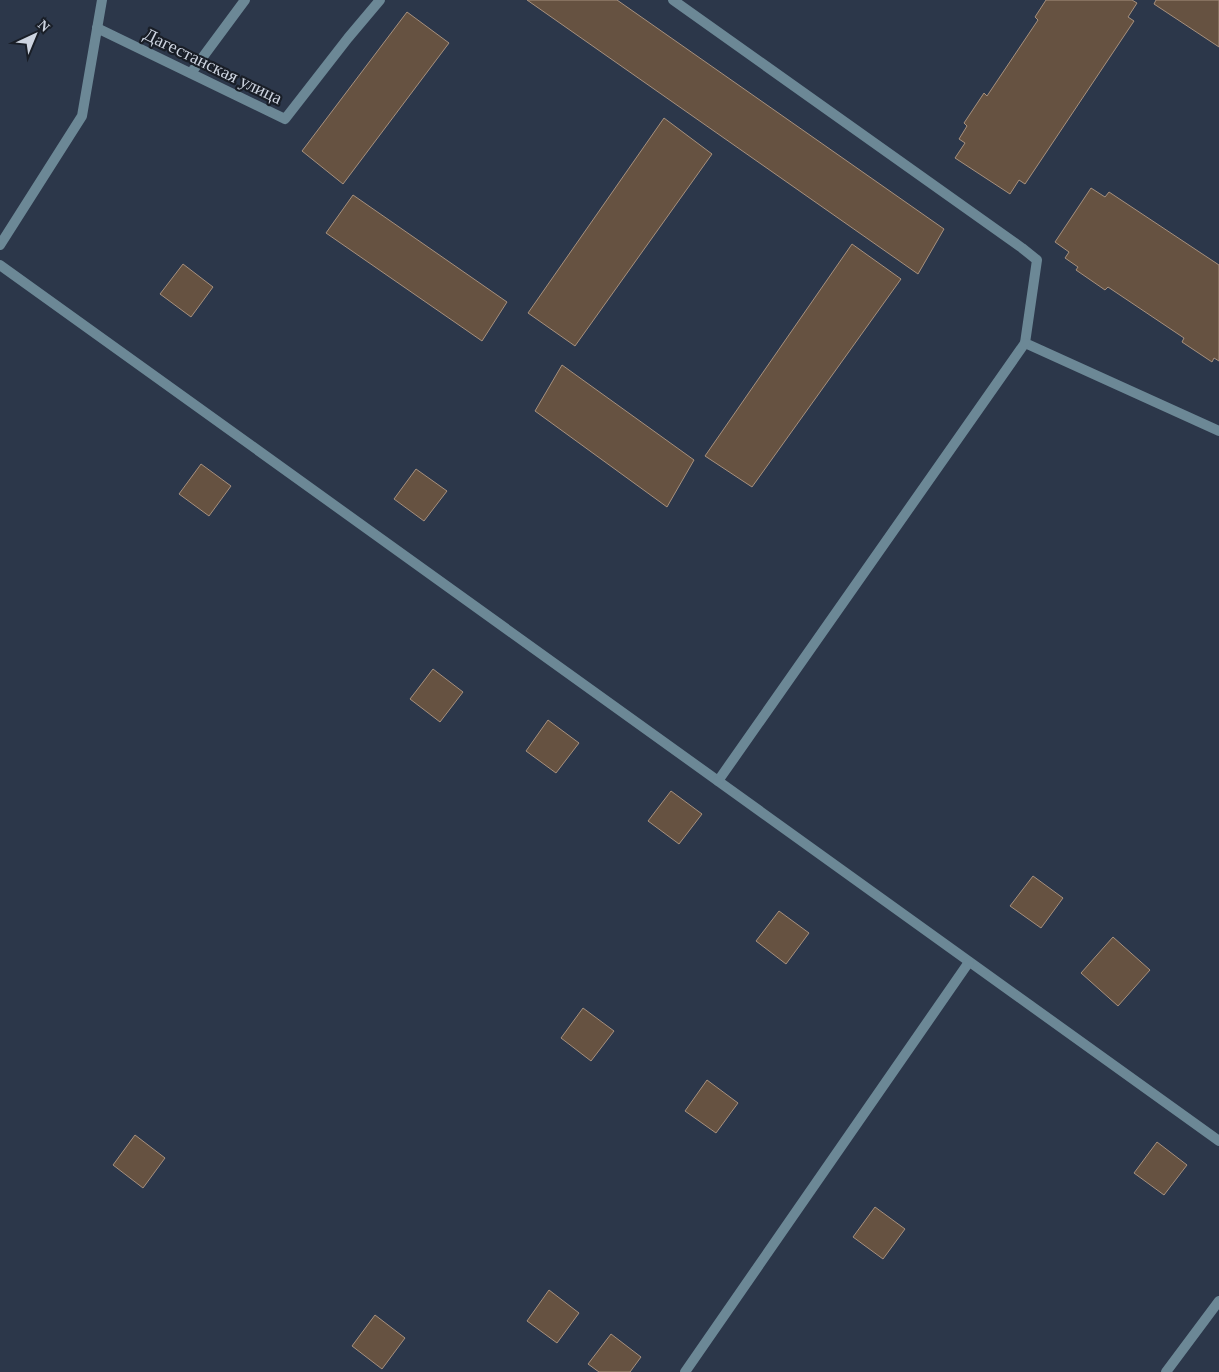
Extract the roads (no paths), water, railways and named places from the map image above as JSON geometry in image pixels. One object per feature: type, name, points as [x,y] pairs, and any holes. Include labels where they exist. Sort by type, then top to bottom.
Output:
[{"type":"street","points":[[0,244],[82,116],[102,0]]},
{"type":"street","points":[[191,73],[245,0]]},
{"type":"street","name":"Дагестанская улица","points":[[97,28],[285,119],[380,0]]},
{"type":"street","points":[[673,0],[1037,260],[1025,343],[718,781]]},
{"type":"street","points":[[0,265],[1219,1141]]},
{"type":"street","points":[[1025,343],[1219,431]]},
{"type":"street","points":[[685,1372],[970,962]]},
{"type":"street","points":[[1166,1372],[1219,1301]]}]
